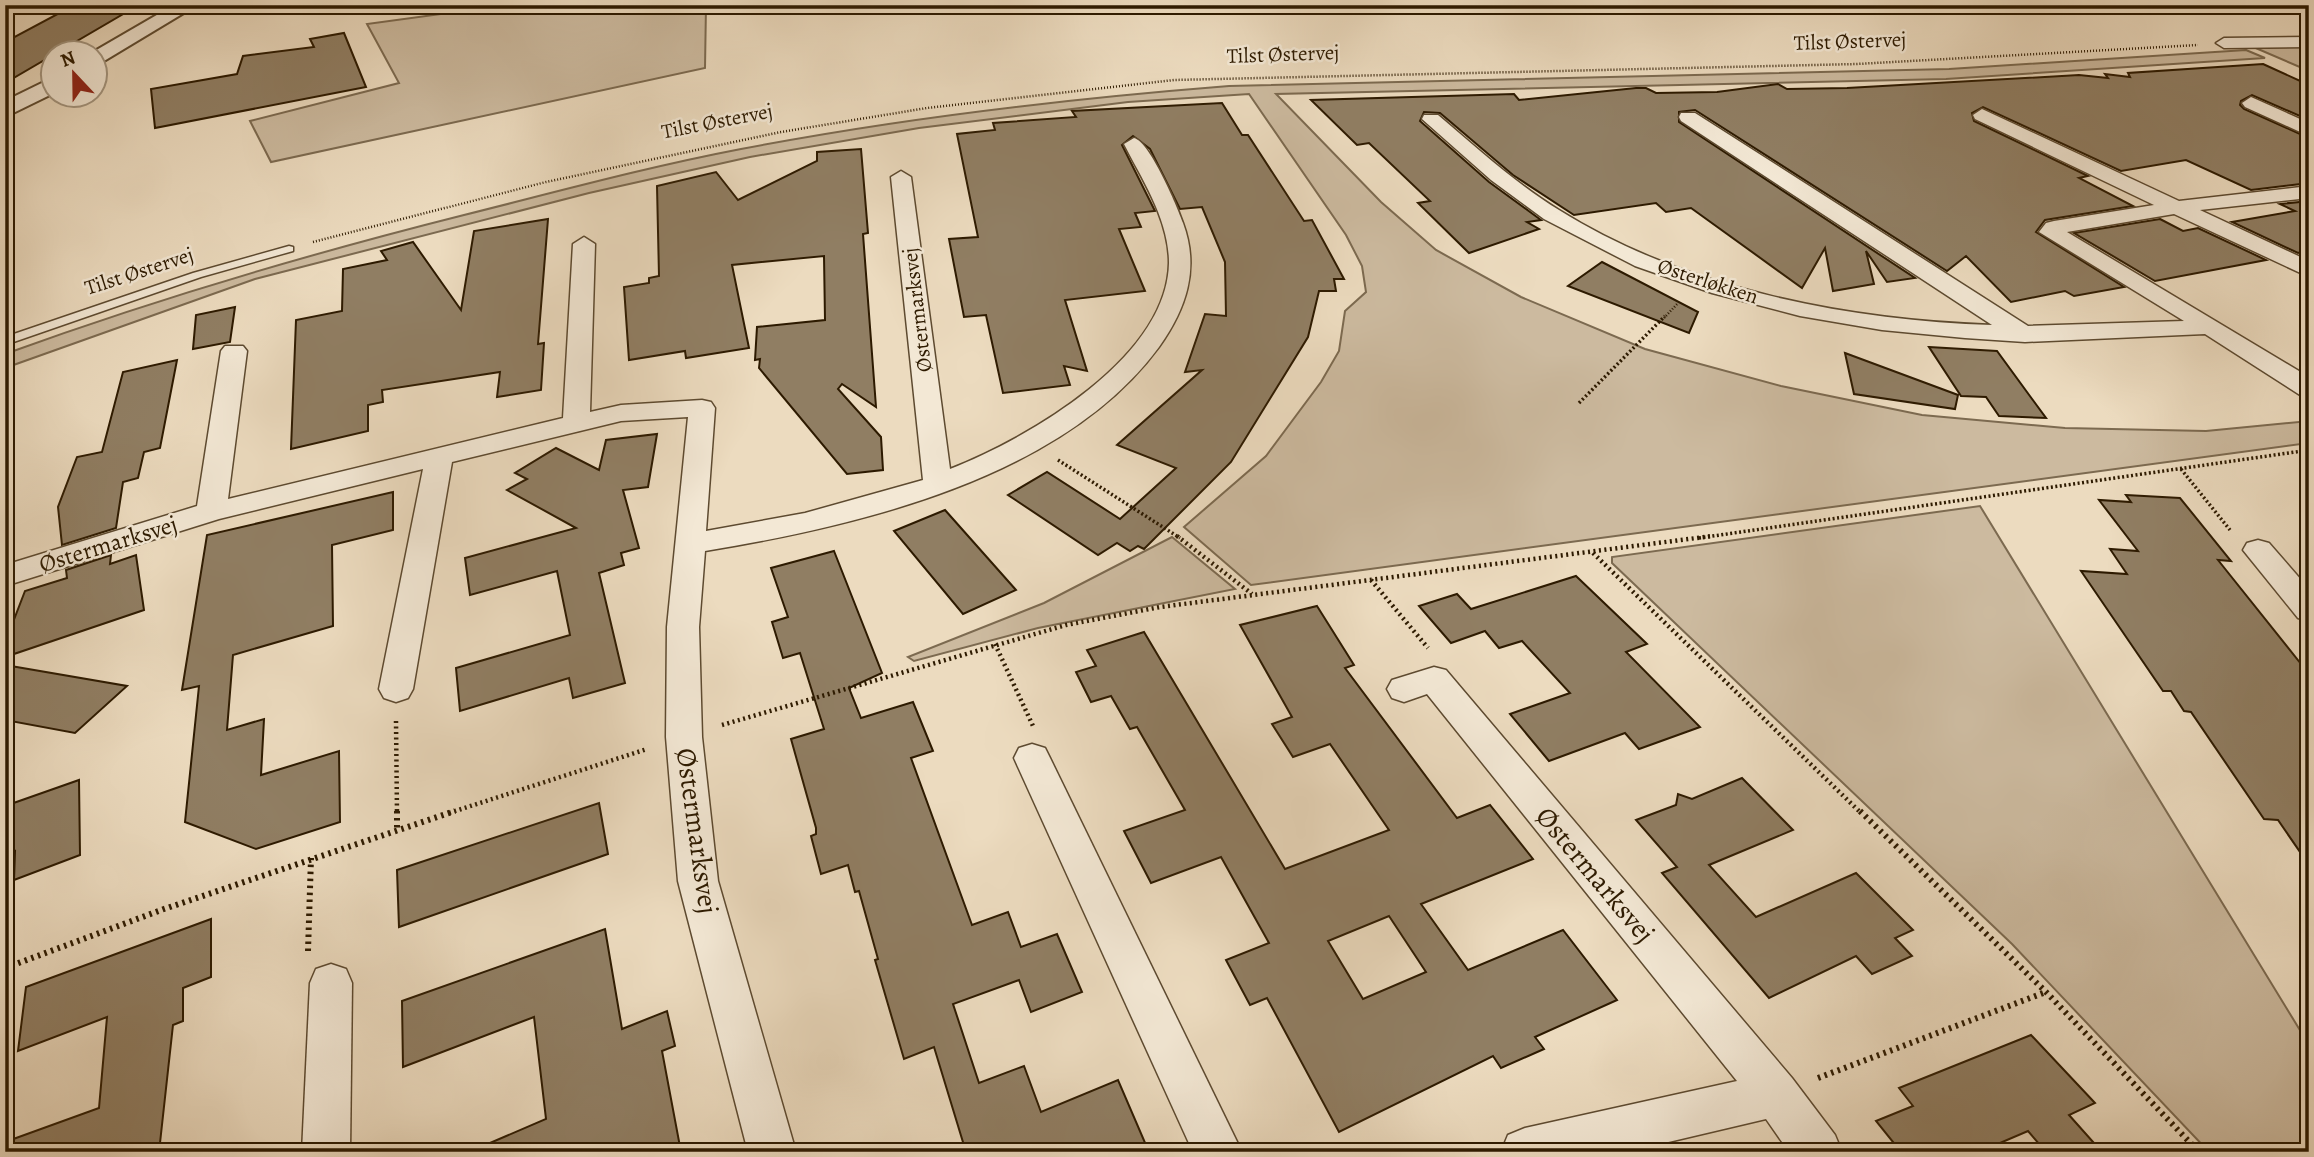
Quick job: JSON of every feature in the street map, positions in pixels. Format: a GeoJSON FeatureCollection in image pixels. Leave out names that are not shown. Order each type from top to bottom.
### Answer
{"type":"FeatureCollection","features":[{"type":"Feature","properties":{"kind":"street"},"geometry":{"type":"LineString","coordinates":[[108,53],[188,5]]}},
{"type":"Feature","properties":{"kind":"street"},"geometry":{"type":"LineString","coordinates":[[2224,43],[2309,42]]}},
{"type":"Feature","properties":{"kind":"street"},"geometry":{"type":"LineString","coordinates":[[5,110],[38,92]]}},
{"type":"Feature","properties":{"kind":"street"},"geometry":{"type":"LineString","coordinates":[[2251,103],[2309,130]]}},
{"type":"Feature","properties":{"kind":"street"},"geometry":{"type":"LineString","coordinates":[[1982,115],[2309,270]]}},
{"type":"Feature","properties":{"kind":"street"},"geometry":{"type":"LineString","coordinates":[[1688,117],[2026,335]]}},
{"type":"Feature","properties":{"kind":"street","name":"Østerløkken"},"geometry":{"type":"LineString","coordinates":[[1431,120],[1516,189],[1569,225],[1611,247],[1757,298],[1856,319],[2026,335],[2100,334],[2210,326]]}},
{"type":"Feature","properties":{"kind":"street"},"geometry":{"type":"LineString","coordinates":[[689,544],[815,521],[937,484],[1029,441],[1061,423],[1103,391],[1137,358],[1161,327],[1175,296],[1180,263],[1177,235],[1134,144]]}},
{"type":"Feature","properties":{"kind":"street","name":"Østermarksvej"},"geometry":{"type":"LineString","coordinates":[[901,177],[937,484]]}},
{"type":"Feature","properties":{"kind":"street"},"geometry":{"type":"LineString","coordinates":[[2309,192],[2274,194],[2182,208],[2054,228],[2050,232],[2210,326],[2309,389]]}},
{"type":"Feature","properties":{"kind":"street"},"geometry":{"type":"LineString","coordinates":[[576,423],[584,244]]}},
{"type":"Feature","properties":{"kind":"street","name":"Østermarksvej"},"geometry":{"type":"LineString","coordinates":[[211,512],[234,351]]}},
{"type":"Feature","properties":{"kind":"street","name":"Østermarksvej"},"geometry":{"type":"LineString","coordinates":[[5,576],[211,512],[576,423],[621,413],[702,408],[683,627],[684,737],[698,881],[772,1152]]}},
{"type":"Feature","properties":{"kind":"street"},"geometry":{"type":"LineString","coordinates":[[396,689],[439,457]]}},
{"type":"Feature","properties":{"kind":"street"},"geometry":{"type":"LineString","coordinates":[[2258,550],[2309,610]]}},
{"type":"Feature","properties":{"kind":"street","name":"Østermarksvej"},"geometry":{"type":"LineString","coordinates":[[1419,684],[1776,1094],[1818,1152]]}},
{"type":"Feature","properties":{"kind":"street"},"geometry":{"type":"LineString","coordinates":[[1032,758],[1218,1152]]}},
{"type":"Feature","properties":{"kind":"street"},"geometry":{"type":"LineString","coordinates":[[326,1152],[331,983]]}},
{"type":"Feature","properties":{"kind":"street"},"geometry":{"type":"LineString","coordinates":[[1525,1152],[1776,1094]]}},
{"type":"Feature","properties":{"kind":"lane","name":"Tilst Østervej"},"geometry":{"type":"LineString","coordinates":[[5,341],[197,275],[289,249]]}},
{"type":"Feature","properties":{"kind":"path","name":"Tilst Østervej"},"geometry":{"type":"LineString","coordinates":[[322,240],[643,159],[758,136],[913,111],[1070,91],[1229,78],[1914,62],[2224,43]]}},
{"type":"Feature","properties":{"kind":"path"},"geometry":{"type":"LineString","coordinates":[[1579,403],[1700,280]]}},
{"type":"Feature","properties":{"kind":"path"},"geometry":{"type":"LineString","coordinates":[[1029,441],[1185,541],[1252,595]]}},
{"type":"Feature","properties":{"kind":"path"},"geometry":{"type":"LineString","coordinates":[[5,968],[104,929],[311,858],[684,737],[1066,625],[1252,595],[1593,553],[2309,450]]}},
{"type":"Feature","properties":{"kind":"path"},"geometry":{"type":"LineString","coordinates":[[2180,468],[2243,547],[2258,550]]}},
{"type":"Feature","properties":{"kind":"path"},"geometry":{"type":"LineString","coordinates":[[1593,553],[2046,992],[2199,1152]]}},
{"type":"Feature","properties":{"kind":"path"},"geometry":{"type":"LineString","coordinates":[[1371,579],[1439,662],[1419,684]]}},
{"type":"Feature","properties":{"kind":"path"},"geometry":{"type":"LineString","coordinates":[[995,644],[1047,755],[1032,758]]}},
{"type":"Feature","properties":{"kind":"path"},"geometry":{"type":"LineString","coordinates":[[396,689],[397,832]]}},
{"type":"Feature","properties":{"kind":"path"},"geometry":{"type":"LineString","coordinates":[[311,858],[307,989],[331,983]]}},
{"type":"Feature","properties":{"kind":"path"},"geometry":{"type":"LineString","coordinates":[[1776,1094],[2046,992]]}},
{"type":"Feature","properties":{"kind":"shaded area"},"geometry":{"type":"Polygon","coordinates":[[[507,5],[706,5],[705,68],[271,162],[250,121],[399,83],[367,24],[507,5]]]}},
{"type":"Feature","properties":{"kind":"shaded area"},"geometry":{"type":"Polygon","coordinates":[[[2298,45],[2309,53],[2309,71],[2251,46],[2298,45]]]}},
{"type":"Feature","properties":{"kind":"shaded area"},"geometry":{"type":"Polygon","coordinates":[[[2246,50],[2265,58],[1946,79],[1276,94],[1381,202],[1436,250],[1521,297],[1645,349],[1781,386],[1922,415],[2065,428],[2206,431],[2309,421],[2309,443],[1251,585],[1184,527],[1266,456],[1321,382],[1339,351],[1345,311],[1366,292],[1362,266],[1346,235],[1249,94],[1128,102],[919,128],[750,157],[589,193],[255,279],[5,368],[5,354],[176,296],[348,245],[671,164],[801,138],[923,119],[1045,103],[1229,86],[1949,69],[2246,50]]]}},
{"type":"Feature","properties":{"kind":"shaded area"},"geometry":{"type":"Polygon","coordinates":[[[1980,506],[2309,1045],[2309,1152],[2209,1152],[2012,944],[1612,563],[1612,557],[1980,506]]]}},
{"type":"Feature","properties":{"kind":"shaded area"},"geometry":{"type":"Polygon","coordinates":[[[1172,537],[1235,589],[1038,628],[914,661],[908,657],[1044,603],[1172,537]]]}},
{"type":"Feature","properties":{"kind":"building"},"geometry":{"type":"Polygon","coordinates":[[[65,10],[130,10],[82,38],[38,38],[38,64],[5,83],[5,42],[65,10]]]}},
{"type":"Feature","properties":{"kind":"building"},"geometry":{"type":"Polygon","coordinates":[[[344,33],[366,87],[155,128],[151,89],[237,74],[243,56],[314,47],[310,39],[344,33]]]}},
{"type":"Feature","properties":{"kind":"building"},"geometry":{"type":"Polygon","coordinates":[[[2263,64],[2309,85],[2309,120],[2252,95],[2241,101],[2240,105],[2309,138],[2309,183],[2251,190],[2186,160],[2121,171],[1983,107],[1972,113],[1974,121],[2088,176],[2079,178],[2133,206],[2045,220],[2036,232],[2124,287],[2074,296],[2065,291],[2011,302],[1966,256],[1947,271],[1695,110],[1679,112],[1679,122],[1915,278],[1887,282],[1866,251],[1874,284],[1833,291],[1825,248],[1802,288],[1691,208],[1666,212],[1656,203],[1574,215],[1513,175],[1440,113],[1424,112],[1420,121],[1489,182],[1541,220],[1527,222],[1539,229],[1469,253],[1418,203],[1430,201],[1369,143],[1357,145],[1311,100],[1514,94],[1519,100],[1636,88],[1646,88],[1656,93],[1717,92],[1778,84],[1787,89],[1847,88],[2079,75],[2130,77],[2128,73],[2263,64]]]}},
{"type":"Feature","properties":{"kind":"building"},"geometry":{"type":"Polygon","coordinates":[[[1222,103],[1242,135],[1248,135],[1304,221],[1312,220],[1344,279],[1334,279],[1336,291],[1319,291],[1308,337],[1231,462],[1144,549],[1138,546],[1130,551],[1117,543],[1098,555],[1008,495],[1047,472],[1120,519],[1176,468],[1117,445],[1202,370],[1185,372],[1205,314],[1226,316],[1225,262],[1202,207],[1180,209],[1150,149],[1133,136],[1122,145],[1155,211],[1135,213],[1141,227],[1119,229],[1145,291],[1065,300],[1087,371],[1064,366],[1070,385],[1003,393],[986,315],[964,317],[949,239],[978,237],[957,134],[995,130],[993,123],[1076,117],[1072,111],[1222,103]]]}},
{"type":"Feature","properties":{"kind":"building"},"geometry":{"type":"Polygon","coordinates":[[[861,149],[868,233],[863,234],[876,407],[842,384],[838,389],[881,437],[883,470],[847,474],[759,368],[760,359],[755,360],[757,327],[825,320],[824,256],[732,265],[749,348],[686,358],[685,351],[629,360],[624,287],[649,283],[649,278],[659,276],[657,186],[716,172],[738,200],[817,161],[817,152],[861,149]]]}},
{"type":"Feature","properties":{"kind":"building"},"geometry":{"type":"Polygon","coordinates":[[[2309,201],[2309,250],[2298,253],[2232,222],[2295,211],[2280,204],[2309,201]]]}},
{"type":"Feature","properties":{"kind":"building"},"geometry":{"type":"Polygon","coordinates":[[[548,219],[538,344],[544,343],[541,390],[497,397],[500,372],[382,390],[383,402],[368,405],[368,431],[291,449],[296,320],[342,311],[343,269],[387,260],[381,251],[413,242],[461,310],[474,231],[548,219]]]}},
{"type":"Feature","properties":{"kind":"building"},"geometry":{"type":"Polygon","coordinates":[[[2160,219],[2183,231],[2198,228],[2266,260],[2155,281],[2074,233],[2160,219]]]}},
{"type":"Feature","properties":{"kind":"building"},"geometry":{"type":"Polygon","coordinates":[[[1602,262],[1698,312],[1689,333],[1568,286],[1602,262]]]}},
{"type":"Feature","properties":{"kind":"building"},"geometry":{"type":"Polygon","coordinates":[[[235,307],[230,342],[193,349],[196,315],[235,307]]]}},
{"type":"Feature","properties":{"kind":"building"},"geometry":{"type":"Polygon","coordinates":[[[1929,347],[1997,351],[2046,418],[1999,416],[1986,397],[1961,396],[1929,347]]]}},
{"type":"Feature","properties":{"kind":"building"},"geometry":{"type":"Polygon","coordinates":[[[1845,353],[1958,395],[1955,409],[1854,394],[1845,353]]]}},
{"type":"Feature","properties":{"kind":"building"},"geometry":{"type":"Polygon","coordinates":[[[177,360],[160,448],[144,452],[138,478],[123,482],[116,528],[62,545],[58,507],[77,457],[102,452],[123,372],[177,360]]]}},
{"type":"Feature","properties":{"kind":"building"},"geometry":{"type":"Polygon","coordinates":[[[657,434],[648,487],[623,490],[639,548],[621,553],[624,565],[599,573],[625,683],[573,698],[569,678],[460,711],[456,668],[570,635],[557,571],[470,595],[465,558],[576,528],[507,490],[527,479],[515,473],[556,448],[599,470],[606,440],[657,434]]]}},
{"type":"Feature","properties":{"kind":"building"},"geometry":{"type":"Polygon","coordinates":[[[393,492],[393,530],[332,545],[333,626],[233,655],[227,730],[264,719],[261,775],[339,751],[340,822],[256,849],[185,822],[199,686],[182,690],[207,535],[393,492]]]}},
{"type":"Feature","properties":{"kind":"building"},"geometry":{"type":"Polygon","coordinates":[[[2126,495],[2180,498],[2231,561],[2218,560],[2309,674],[2309,865],[2278,820],[2264,819],[2191,712],[2184,711],[2171,691],[2163,691],[2081,571],[2127,574],[2110,549],[2138,551],[2099,500],[2131,502],[2126,495]]]}},
{"type":"Feature","properties":{"kind":"building"},"geometry":{"type":"Polygon","coordinates":[[[945,510],[1016,590],[963,614],[894,531],[945,510]]]}},
{"type":"Feature","properties":{"kind":"building"},"geometry":{"type":"Polygon","coordinates":[[[834,551],[882,673],[849,688],[861,718],[913,702],[933,751],[911,758],[972,925],[1008,912],[1021,947],[1057,934],[1082,992],[1031,1012],[1019,980],[953,1004],[979,1083],[1024,1066],[1041,1112],[1118,1080],[1149,1152],[966,1152],[934,1047],[904,1059],[875,960],[878,959],[859,891],[855,892],[848,865],[821,874],[811,836],[816,834],[816,828],[791,739],[824,729],[800,653],[783,658],[772,622],[788,617],[771,568],[834,551]]]}},
{"type":"Feature","properties":{"kind":"building"},"geometry":{"type":"Polygon","coordinates":[[[111,555],[110,564],[136,555],[144,610],[5,657],[5,643],[25,591],[67,578],[66,570],[111,555]]]}},
{"type":"Feature","properties":{"kind":"building"},"geometry":{"type":"Polygon","coordinates":[[[1576,576],[1647,644],[1626,652],[1700,727],[1639,749],[1625,733],[1549,761],[1510,714],[1570,693],[1522,641],[1499,648],[1485,631],[1451,643],[1419,606],[1457,594],[1471,609],[1576,576]]]}},
{"type":"Feature","properties":{"kind":"building"},"geometry":{"type":"Polygon","coordinates":[[[1317,606],[1354,665],[1345,668],[1457,818],[1490,805],[1533,859],[1421,904],[1468,970],[1563,930],[1617,1000],[1535,1037],[1544,1049],[1501,1068],[1493,1056],[1339,1132],[1267,998],[1250,1005],[1226,960],[1269,943],[1221,857],[1151,883],[1124,831],[1185,810],[1137,727],[1130,729],[1111,696],[1091,702],[1076,672],[1096,666],[1087,650],[1144,632],[1285,869],[1389,830],[1330,744],[1293,757],[1272,724],[1292,717],[1240,625],[1317,606]],[[1389,916],[1328,941],[1363,999],[1426,972],[1389,916]]]}},
{"type":"Feature","properties":{"kind":"building"},"geometry":{"type":"Polygon","coordinates":[[[5,665],[127,686],[75,733],[5,720],[5,665]]]}},
{"type":"Feature","properties":{"kind":"building"},"geometry":{"type":"Polygon","coordinates":[[[1742,778],[1793,830],[1709,865],[1756,917],[1856,873],[1913,930],[1895,938],[1912,956],[1872,974],[1856,956],[1769,998],[1662,873],[1677,867],[1636,820],[1676,805],[1678,794],[1692,799],[1742,778]]]}},
{"type":"Feature","properties":{"kind":"building"},"geometry":{"type":"Polygon","coordinates":[[[79,780],[80,855],[14,880],[15,851],[5,855],[5,806],[79,780]]]}},
{"type":"Feature","properties":{"kind":"building"},"geometry":{"type":"Polygon","coordinates":[[[599,803],[608,854],[399,927],[397,870],[599,803]]]}},
{"type":"Feature","properties":{"kind":"building"},"geometry":{"type":"Polygon","coordinates":[[[211,919],[211,977],[183,988],[183,1021],[173,1025],[159,1152],[5,1152],[5,1142],[99,1108],[107,1017],[18,1051],[26,987],[211,919]]]}},
{"type":"Feature","properties":{"kind":"building"},"geometry":{"type":"Polygon","coordinates":[[[605,929],[622,1029],[667,1011],[675,1046],[662,1051],[681,1152],[469,1152],[546,1119],[534,1017],[403,1067],[402,1001],[605,929]]]}},
{"type":"Feature","properties":{"kind":"building"},"geometry":{"type":"Polygon","coordinates":[[[2031,1035],[2095,1103],[2069,1115],[2102,1152],[2046,1152],[2028,1131],[1979,1152],[1901,1152],[1876,1121],[1913,1106],[1899,1088],[2031,1035]]]}}]}
